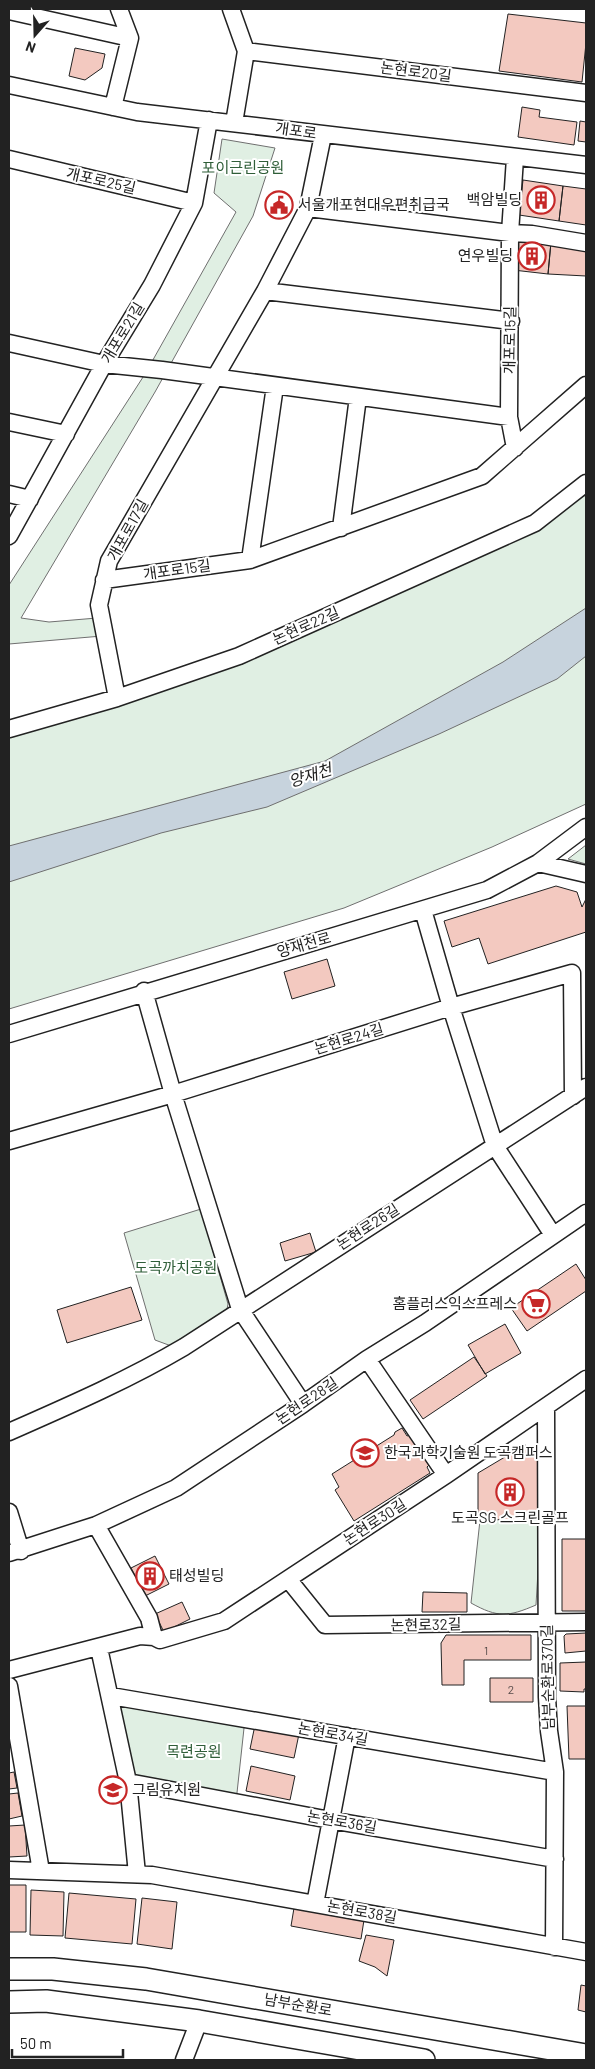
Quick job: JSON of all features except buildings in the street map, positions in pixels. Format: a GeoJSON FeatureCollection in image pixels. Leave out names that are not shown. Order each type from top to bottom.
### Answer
{"type":"FeatureCollection","features":[{"type":"Feature","properties":{"kind":"main road","name":"남부순환로"},"geometry":{"type":"LineString","coordinates":[[9,1969],[53,1968],[146,1979],[586,2055]]}},
{"type":"Feature","properties":{"kind":"main road"},"geometry":{"type":"LineString","coordinates":[[9,2002],[46,2001],[199,2021],[424,2060]]}},
{"type":"Feature","properties":{"kind":"street"},"geometry":{"type":"LineString","coordinates":[[113,107],[130,38],[119,9]]}},
{"type":"Feature","properties":{"kind":"street"},"geometry":{"type":"LineString","coordinates":[[231,9],[246,51],[234,123]]}},
{"type":"Feature","properties":{"kind":"street"},"geometry":{"type":"LineString","coordinates":[[12,10],[130,38]]}},
{"type":"Feature","properties":{"kind":"street","name":"논현로20길"},"geometry":{"type":"LineString","coordinates":[[246,51],[586,93]]}},
{"type":"Feature","properties":{"kind":"street","name":"개포로"},"geometry":{"type":"LineString","coordinates":[[9,85],[137,112],[586,165]]}},
{"type":"Feature","properties":{"kind":"street","name":"개포로21길"},"geometry":{"type":"LineString","coordinates":[[9,536],[104,364],[152,285],[194,202],[209,120]]}},
{"type":"Feature","properties":{"kind":"street","name":"개포로17길"},"geometry":{"type":"LineString","coordinates":[[116,698],[99,605],[109,561],[266,290],[308,208],[323,135]]}},
{"type":"Feature","properties":{"kind":"street","name":"개포로15길"},"geometry":{"type":"LineString","coordinates":[[515,448],[509,417],[510,232],[516,158]]}},
{"type":"Feature","properties":{"kind":"street","name":"개포로25길"},"geometry":{"type":"LineString","coordinates":[[9,159],[194,202]]}},
{"type":"Feature","properties":{"kind":"street"},"geometry":{"type":"LineString","coordinates":[[308,208],[532,234],[586,243]]}},
{"type":"Feature","properties":{"kind":"street"},"geometry":{"type":"LineString","coordinates":[[266,290],[510,321]]}},
{"type":"Feature","properties":{"kind":"street"},"geometry":{"type":"LineString","coordinates":[[9,343],[104,364],[509,417]]}},
{"type":"Feature","properties":{"kind":"street","name":"개포로15길"},"geometry":{"type":"LineString","coordinates":[[104,580],[250,560],[482,476],[586,385]]}},
{"type":"Feature","properties":{"kind":"street"},"geometry":{"type":"LineString","coordinates":[[250,560],[275,386]]}},
{"type":"Feature","properties":{"kind":"street"},"geometry":{"type":"LineString","coordinates":[[341,528],[358,397]]}},
{"type":"Feature","properties":{"kind":"street"},"geometry":{"type":"LineString","coordinates":[[9,422],[66,434]]}},
{"type":"Feature","properties":{"kind":"street","name":"논현로22길"},"geometry":{"type":"LineString","coordinates":[[9,730],[116,698],[239,656],[534,523],[586,483]]}},
{"type":"Feature","properties":{"kind":"street"},"geometry":{"type":"LineString","coordinates":[[9,494],[30,499]]}},
{"type":"Feature","properties":{"kind":"street","name":"양재천로"},"geometry":{"type":"LineString","coordinates":[[9,1034],[144,991],[487,890],[538,863],[586,828]]}},
{"type":"Feature","properties":{"kind":"street"},"geometry":{"type":"LineString","coordinates":[[538,863],[586,874]]}},
{"type":"Feature","properties":{"kind":"street"},"geometry":{"type":"LineString","coordinates":[[424,910],[451,1007],[495,1146],[553,1235]]}},
{"type":"Feature","properties":{"kind":"street","name":"논현로24길"},"geometry":{"type":"LineString","coordinates":[[9,1141],[173,1094],[451,1007],[572,972],[580,1091]]}},
{"type":"Feature","properties":{"kind":"street"},"geometry":{"type":"LineString","coordinates":[[144,991],[173,1094],[240,1309],[303,1404]]}},
{"type":"Feature","properties":{"kind":"street","name":"논현로26길"},"geometry":{"type":"LineString","coordinates":[[9,1432],[160,1361],[580,1091]]}},
{"type":"Feature","properties":{"kind":"street","name":"논현로28길"},"geometry":{"type":"LineString","coordinates":[[15,1552],[96,1525],[176,1488],[367,1359],[425,1323],[586,1213]]}},
{"type":"Feature","properties":{"kind":"street"},"geometry":{"type":"LineString","coordinates":[[367,1359],[446,1475]]}},
{"type":"Feature","properties":{"kind":"street","name":"논현로30길"},"geometry":{"type":"LineString","coordinates":[[9,1670],[71,1653],[100,1648],[140,1636],[154,1637],[160,1640],[224,1621],[586,1380]]}},
{"type":"Feature","properties":{"kind":"street","name":"남부순환로370길"},"geometry":{"type":"LineString","coordinates":[[546,1407],[549,1732],[555,1772],[554,1946]]}},
{"type":"Feature","properties":{"kind":"street"},"geometry":{"type":"LineString","coordinates":[[9,1512],[15,1552]]}},
{"type":"Feature","properties":{"kind":"street"},"geometry":{"type":"LineString","coordinates":[[96,1525],[149,1618],[154,1637]]}},
{"type":"Feature","properties":{"kind":"street","name":"논현로32길"},"geometry":{"type":"LineString","coordinates":[[288,1579],[325,1626],[586,1622]]}},
{"type":"Feature","properties":{"kind":"street"},"geometry":{"type":"LineString","coordinates":[[100,1648],[128,1782],[137,1874]]}},
{"type":"Feature","properties":{"kind":"street"},"geometry":{"type":"LineString","coordinates":[[9,1686],[41,1871]]}},
{"type":"Feature","properties":{"kind":"street","name":"논현로34길"},"geometry":{"type":"LineString","coordinates":[[111,1696],[555,1772]]}},
{"type":"Feature","properties":{"kind":"street"},"geometry":{"type":"LineString","coordinates":[[315,1904],[347,1736]]}},
{"type":"Feature","properties":{"kind":"street","name":"논현로36길"},"geometry":{"type":"LineString","coordinates":[[128,1782],[330,1820],[556,1859]]}},
{"type":"Feature","properties":{"kind":"street","name":"논현로38길"},"geometry":{"type":"LineString","coordinates":[[9,1870],[152,1875],[586,1952]]}},
{"type":"Feature","properties":{"kind":"street"},"geometry":{"type":"LineString","coordinates":[[184,2060],[199,2021]]}},
{"type":"Feature","properties":{"kind":"green space","name":"포이근린공원"},"geometry":{"type":"Polygon","coordinates":[[[222,139],[275,148],[253,216],[155,392],[21,618],[49,622],[97,618],[102,636],[9,644],[9,585],[145,374],[236,212],[214,193],[222,139]]]}},
{"type":"Feature","properties":{"kind":"green space"},"geometry":{"type":"Polygon","coordinates":[[[586,495],[586,804],[492,847],[344,908],[9,1009],[9,737],[220,669],[429,579],[586,495]]]}},
{"type":"Feature","properties":{"kind":"green space"},"geometry":{"type":"Polygon","coordinates":[[[586,845],[586,864],[568,859],[586,845]]]}},
{"type":"Feature","properties":{"kind":"green space","name":"도곡까치공원"},"geometry":{"type":"Polygon","coordinates":[[[201,1209],[228,1304],[227,1309],[174,1347],[155,1340],[124,1233],[201,1209]]]}},
{"type":"Feature","properties":{"kind":"green space"},"geometry":{"type":"Polygon","coordinates":[[[541,1519],[536,1605],[518,1612],[503,1614],[480,1608],[471,1603],[480,1520],[541,1519]]]}},
{"type":"Feature","properties":{"kind":"green space","name":"목련공원"},"geometry":{"type":"Polygon","coordinates":[[[111,1696],[245,1719],[236,1802],[128,1782],[111,1696]]]}},
{"type":"Feature","properties":{"kind":"water","name":"양재천"},"geometry":{"type":"Polygon","coordinates":[[[586,608],[586,656],[557,679],[439,734],[267,807],[161,833],[9,882],[9,846],[325,761],[503,662],[586,608]]]}},
{"type":"Feature","properties":{"kind":"place","name":"백암빌딩"},"geometry":{"type":"Point","coordinates":[541,200]}},
{"type":"Feature","properties":{"kind":"place","name":"서울개포현대우편취급국"},"geometry":{"type":"Point","coordinates":[279,205]}},
{"type":"Feature","properties":{"kind":"place","name":"연우빌딩"},"geometry":{"type":"Point","coordinates":[532,256]}},
{"type":"Feature","properties":{"kind":"place","name":"홈플러스익스프레스"},"geometry":{"type":"Point","coordinates":[536,1304]}},
{"type":"Feature","properties":{"kind":"place","name":"한국과학기술원 도곡캠퍼스"},"geometry":{"type":"Point","coordinates":[365,1453]}},
{"type":"Feature","properties":{"kind":"place","name":"도곡SG 스크린골프"},"geometry":{"type":"Point","coordinates":[510,1492]}},
{"type":"Feature","properties":{"kind":"place","name":"태성빌딩"},"geometry":{"type":"Point","coordinates":[150,1576]}},
{"type":"Feature","properties":{"kind":"place","name":"그림유치원"},"geometry":{"type":"Point","coordinates":[113,1790]}}]}
